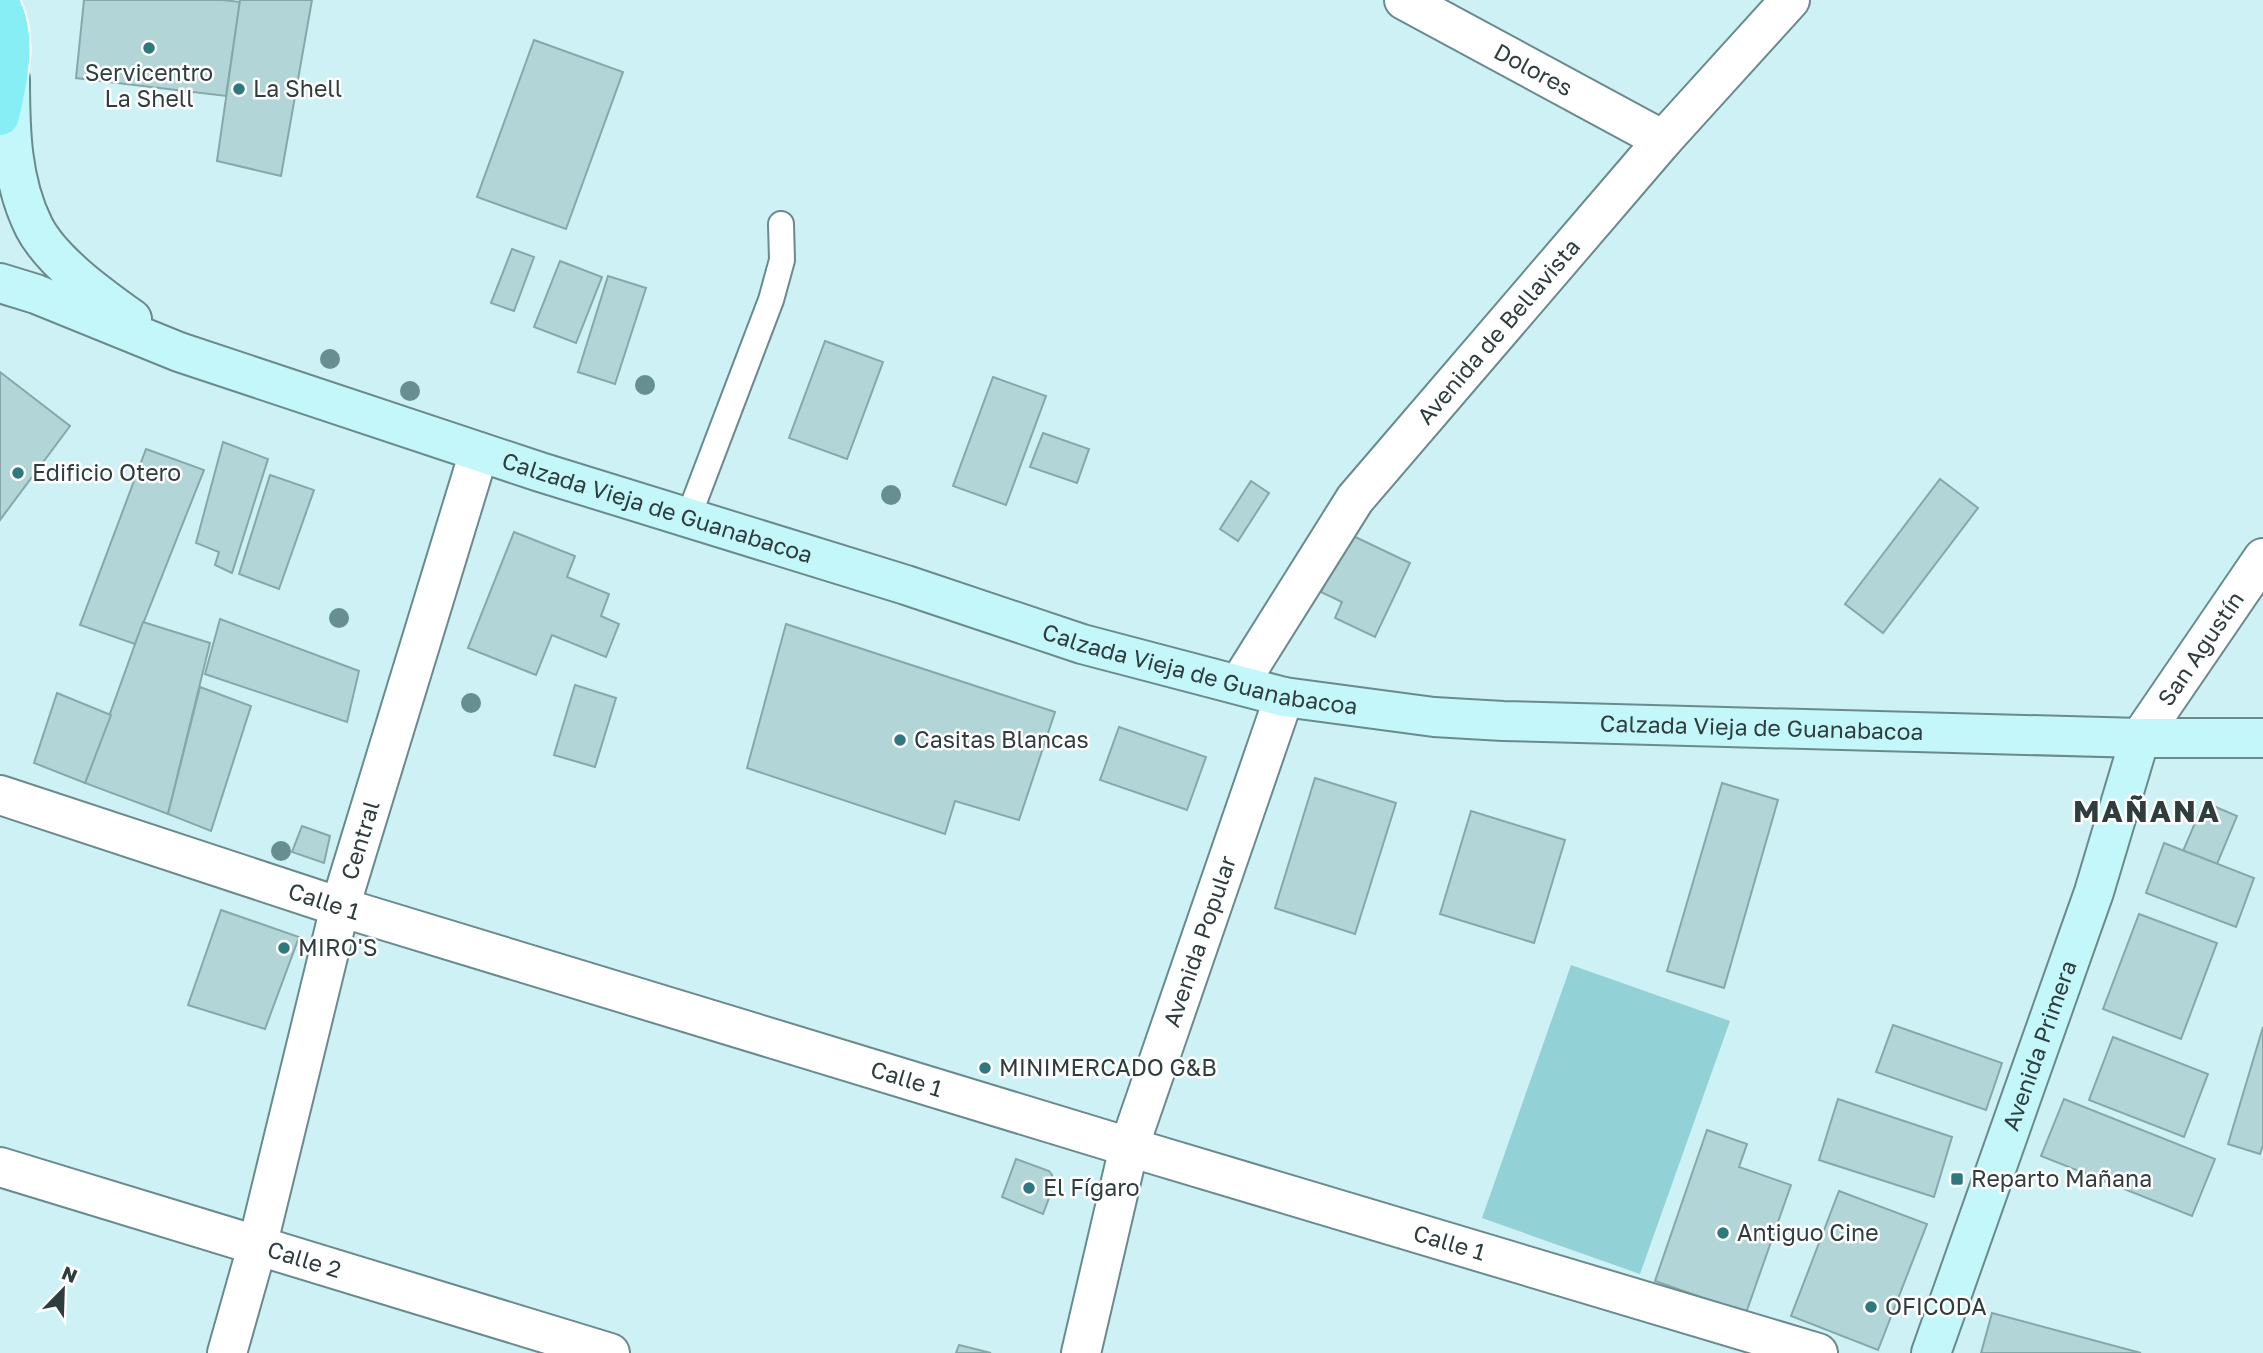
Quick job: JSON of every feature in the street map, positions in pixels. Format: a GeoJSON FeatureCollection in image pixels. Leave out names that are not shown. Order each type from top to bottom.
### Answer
{"type":"FeatureCollection","features":[{"type":"Feature","properties":{"kind":"main road"},"geometry":{"type":"LineString","coordinates":[[2,3],[9,34],[12,151],[34,227],[52,252],[78,276],[111,304],[179,352]]}},
{"type":"Feature","properties":{"kind":"main road"},"geometry":{"type":"LineString","coordinates":[[0,116],[10,74]]}},
{"type":"Feature","properties":{"kind":"main road"},"geometry":{"type":"LineString","coordinates":[[0,283],[36,294],[179,352]]}},
{"type":"Feature","properties":{"kind":"main road","name":"Calzada Vieja de Guanabacoa"},"geometry":{"type":"LineString","coordinates":[[179,352],[480,452],[906,585],[1082,644],[1284,697],[1434,717],[1503,721],[2140,738],[2263,738]]}},
{"type":"Feature","properties":{"kind":"main road","name":"Avenida Primera"},"geometry":{"type":"LineString","coordinates":[[1931,1353],[2094,892],[2140,738]]}},
{"type":"Feature","properties":{"kind":"street","name":"Dolores"},"geometry":{"type":"LineString","coordinates":[[1404,0],[1663,140]]}},
{"type":"Feature","properties":{"kind":"street","name":"Avenida de Bellavista"},"geometry":{"type":"LineString","coordinates":[[1239,684],[1355,499],[1663,140],[1790,0]]}},
{"type":"Feature","properties":{"kind":"street","name":"Central"},"geometry":{"type":"LineString","coordinates":[[227,1353],[257,1247],[340,907],[480,452]]}},
{"type":"Feature","properties":{"kind":"street","name":"San Agustín"},"geometry":{"type":"LineString","coordinates":[[2140,738],[2263,558]]}},
{"type":"Feature","properties":{"kind":"street","name":"Avenida Popular"},"geometry":{"type":"LineString","coordinates":[[1081,1353],[1129,1147],[1284,697]]}},
{"type":"Feature","properties":{"kind":"street","name":"Calle 1"},"geometry":{"type":"LineString","coordinates":[[0,795],[340,907],[1818,1353]]}},
{"type":"Feature","properties":{"kind":"street","name":"Calle 2"},"geometry":{"type":"LineString","coordinates":[[0,1167],[610,1353]]}},
{"type":"Feature","properties":{"kind":"lane"},"geometry":{"type":"LineString","coordinates":[[688,518],[771,300],[782,260],[781,224]]}},
{"type":"Feature","properties":{"kind":"shaded area"},"geometry":{"type":"Polygon","coordinates":[[[1571,965],[1730,1021],[1640,1274],[1482,1218],[1571,965]]]}},
{"type":"Feature","properties":{"kind":"building"},"geometry":{"type":"Polygon","coordinates":[[[84,0],[240,2],[226,96],[76,78],[84,0]]]}},
{"type":"Feature","properties":{"kind":"building"},"geometry":{"type":"Polygon","coordinates":[[[240,0],[312,0],[281,176],[217,161],[240,0]]]}},
{"type":"Feature","properties":{"kind":"building"},"geometry":{"type":"Polygon","coordinates":[[[534,40],[623,72],[566,229],[477,197],[534,40]]]}},
{"type":"Feature","properties":{"kind":"building"},"geometry":{"type":"Polygon","coordinates":[[[512,249],[534,257],[514,311],[491,303],[512,249]]]}},
{"type":"Feature","properties":{"kind":"building"},"geometry":{"type":"Polygon","coordinates":[[[560,261],[602,277],[576,343],[534,327],[560,261]]]}},
{"type":"Feature","properties":{"kind":"building"},"geometry":{"type":"Polygon","coordinates":[[[608,276],[646,288],[615,384],[578,372],[608,276]]]}},
{"type":"Feature","properties":{"kind":"building"},"geometry":{"type":"Polygon","coordinates":[[[825,341],[883,362],[847,459],[789,438],[825,341]]]}},
{"type":"Feature","properties":{"kind":"building","name":"Edificio Otero"},"geometry":{"type":"Polygon","coordinates":[[[0,372],[70,426],[0,520],[0,372]]]}},
{"type":"Feature","properties":{"kind":"building"},"geometry":{"type":"Polygon","coordinates":[[[993,377],[1046,396],[1006,505],[953,486],[993,377]]]}},
{"type":"Feature","properties":{"kind":"building"},"geometry":{"type":"Polygon","coordinates":[[[1043,433],[1089,449],[1077,483],[1030,467],[1043,433]]]}},
{"type":"Feature","properties":{"kind":"building"},"geometry":{"type":"Polygon","coordinates":[[[223,442],[268,459],[232,573],[215,565],[219,552],[196,543],[223,442]]]}},
{"type":"Feature","properties":{"kind":"building"},"geometry":{"type":"Polygon","coordinates":[[[146,449],[204,470],[135,644],[80,625],[146,449]]]}},
{"type":"Feature","properties":{"kind":"building"},"geometry":{"type":"Polygon","coordinates":[[[270,475],[314,490],[279,589],[239,574],[270,475]]]}},
{"type":"Feature","properties":{"kind":"building"},"geometry":{"type":"Polygon","coordinates":[[[1940,479],[1978,508],[1883,633],[1845,604],[1940,479]]]}},
{"type":"Feature","properties":{"kind":"building"},"geometry":{"type":"Polygon","coordinates":[[[1251,481],[1269,493],[1238,541],[1220,529],[1251,481]]]}},
{"type":"Feature","properties":{"kind":"building"},"geometry":{"type":"Polygon","coordinates":[[[514,532],[575,556],[567,577],[609,594],[601,616],[619,624],[606,657],[552,635],[536,675],[468,648],[514,532]]]}},
{"type":"Feature","properties":{"kind":"building"},"geometry":{"type":"Polygon","coordinates":[[[1349,534],[1410,563],[1375,637],[1335,618],[1342,602],[1321,592],[1349,534]]]}},
{"type":"Feature","properties":{"kind":"building"},"geometry":{"type":"Polygon","coordinates":[[[220,619],[359,671],[347,722],[205,674],[220,619]]]}},
{"type":"Feature","properties":{"kind":"building"},"geometry":{"type":"Polygon","coordinates":[[[143,622],[210,643],[168,814],[85,783],[143,622]]]}},
{"type":"Feature","properties":{"kind":"building","name":"Casitas Blancas"},"geometry":{"type":"Polygon","coordinates":[[[786,624],[1055,712],[1019,820],[955,801],[945,834],[747,768],[786,624]]]}},
{"type":"Feature","properties":{"kind":"building"},"geometry":{"type":"Polygon","coordinates":[[[575,685],[616,698],[595,767],[554,755],[575,685]]]}},
{"type":"Feature","properties":{"kind":"building"},"geometry":{"type":"Polygon","coordinates":[[[200,687],[251,706],[211,831],[168,814],[200,687]]]}},
{"type":"Feature","properties":{"kind":"building"},"geometry":{"type":"Polygon","coordinates":[[[57,693],[111,715],[85,783],[34,763],[57,693]]]}},
{"type":"Feature","properties":{"kind":"building"},"geometry":{"type":"Polygon","coordinates":[[[1119,727],[1206,757],[1187,810],[1100,780],[1119,727]]]}},
{"type":"Feature","properties":{"kind":"building"},"geometry":{"type":"Polygon","coordinates":[[[1315,778],[1396,803],[1355,934],[1275,908],[1315,778]]]}},
{"type":"Feature","properties":{"kind":"building"},"geometry":{"type":"Polygon","coordinates":[[[1722,783],[1778,800],[1724,988],[1667,971],[1722,783]]]}},
{"type":"Feature","properties":{"kind":"building"},"geometry":{"type":"Polygon","coordinates":[[[2204,802],[2237,816],[2217,864],[2183,851],[2204,802]]]}},
{"type":"Feature","properties":{"kind":"building"},"geometry":{"type":"Polygon","coordinates":[[[1471,811],[1565,840],[1534,943],[1440,914],[1471,811]]]}},
{"type":"Feature","properties":{"kind":"building"},"geometry":{"type":"Polygon","coordinates":[[[302,826],[330,836],[324,863],[292,852],[302,826]]]}},
{"type":"Feature","properties":{"kind":"building"},"geometry":{"type":"Polygon","coordinates":[[[2164,843],[2254,878],[2236,927],[2146,893],[2164,843]]]}},
{"type":"Feature","properties":{"kind":"building"},"geometry":{"type":"Polygon","coordinates":[[[221,910],[299,937],[265,1029],[188,1005],[221,910]]]}},
{"type":"Feature","properties":{"kind":"building"},"geometry":{"type":"Polygon","coordinates":[[[2139,914],[2217,943],[2181,1039],[2103,1009],[2139,914]]]}},
{"type":"Feature","properties":{"kind":"building"},"geometry":{"type":"Polygon","coordinates":[[[1893,1025],[2002,1063],[1986,1110],[1876,1072],[1893,1025]]]}},
{"type":"Feature","properties":{"kind":"building"},"geometry":{"type":"Polygon","coordinates":[[[2263,1027],[2263,1145],[2260,1154],[2228,1144],[2263,1027]]]}},
{"type":"Feature","properties":{"kind":"building"},"geometry":{"type":"Polygon","coordinates":[[[2113,1037],[2208,1074],[2184,1137],[2089,1100],[2113,1037]]]}},
{"type":"Feature","properties":{"kind":"building"},"geometry":{"type":"Polygon","coordinates":[[[1838,1099],[1952,1137],[1934,1197],[1819,1160],[1838,1099]]]}},
{"type":"Feature","properties":{"kind":"building"},"geometry":{"type":"Polygon","coordinates":[[[2064,1099],[2215,1159],[2192,1216],[2041,1156],[2064,1099]]]}},
{"type":"Feature","properties":{"kind":"building","name":"Antiguo Cine"},"geometry":{"type":"Polygon","coordinates":[[[1707,1130],[1747,1144],[1739,1167],[1791,1185],[1746,1313],[1655,1281],[1707,1130]]]}},
{"type":"Feature","properties":{"kind":"building","name":"El Fígaro"},"geometry":{"type":"Polygon","coordinates":[[[1016,1159],[1049,1171],[1052,1175],[1052,1190],[1043,1214],[1002,1197],[1016,1159]]]}},
{"type":"Feature","properties":{"kind":"building"},"geometry":{"type":"Polygon","coordinates":[[[1839,1191],[1927,1224],[1878,1350],[1791,1316],[1839,1191]]]}},
{"type":"Feature","properties":{"kind":"building"},"geometry":{"type":"Polygon","coordinates":[[[1992,1313],[2141,1353],[1981,1353],[1992,1313]]]}},
{"type":"Feature","properties":{"kind":"building"},"geometry":{"type":"Polygon","coordinates":[[[959,1345],[991,1353],[956,1353],[959,1345]]]}},
{"type":"Feature","properties":{"kind":"place","name":"Servicentro La Shell"},"geometry":{"type":"Point","coordinates":[149,48]}},
{"type":"Feature","properties":{"kind":"place","name":"La Shell"},"geometry":{"type":"Point","coordinates":[239,89]}},
{"type":"Feature","properties":{"kind":"place","name":"Edificio Otero"},"geometry":{"type":"Point","coordinates":[18,473]}},
{"type":"Feature","properties":{"kind":"place","name":"Casitas Blancas"},"geometry":{"type":"Point","coordinates":[900,740]}},
{"type":"Feature","properties":{"kind":"place","name":"MIRO'S"},"geometry":{"type":"Point","coordinates":[284,948]}},
{"type":"Feature","properties":{"kind":"place","name":"MINIMERCADO G&B"},"geometry":{"type":"Point","coordinates":[985,1068]}},
{"type":"Feature","properties":{"kind":"place","name":"Reparto Mañana"},"geometry":{"type":"Point","coordinates":[1957,1179]}},
{"type":"Feature","properties":{"kind":"place","name":"El Fígaro"},"geometry":{"type":"Point","coordinates":[1029,1188]}},
{"type":"Feature","properties":{"kind":"place","name":"Antiguo Cine"},"geometry":{"type":"Point","coordinates":[1723,1233]}},
{"type":"Feature","properties":{"kind":"place","name":"OFICODA"},"geometry":{"type":"Point","coordinates":[1871,1307]}},
{"type":"Feature","properties":{"kind":"district","name":"MAÑANA"},"geometry":{"type":"Point","coordinates":[2147,812]}}]}
